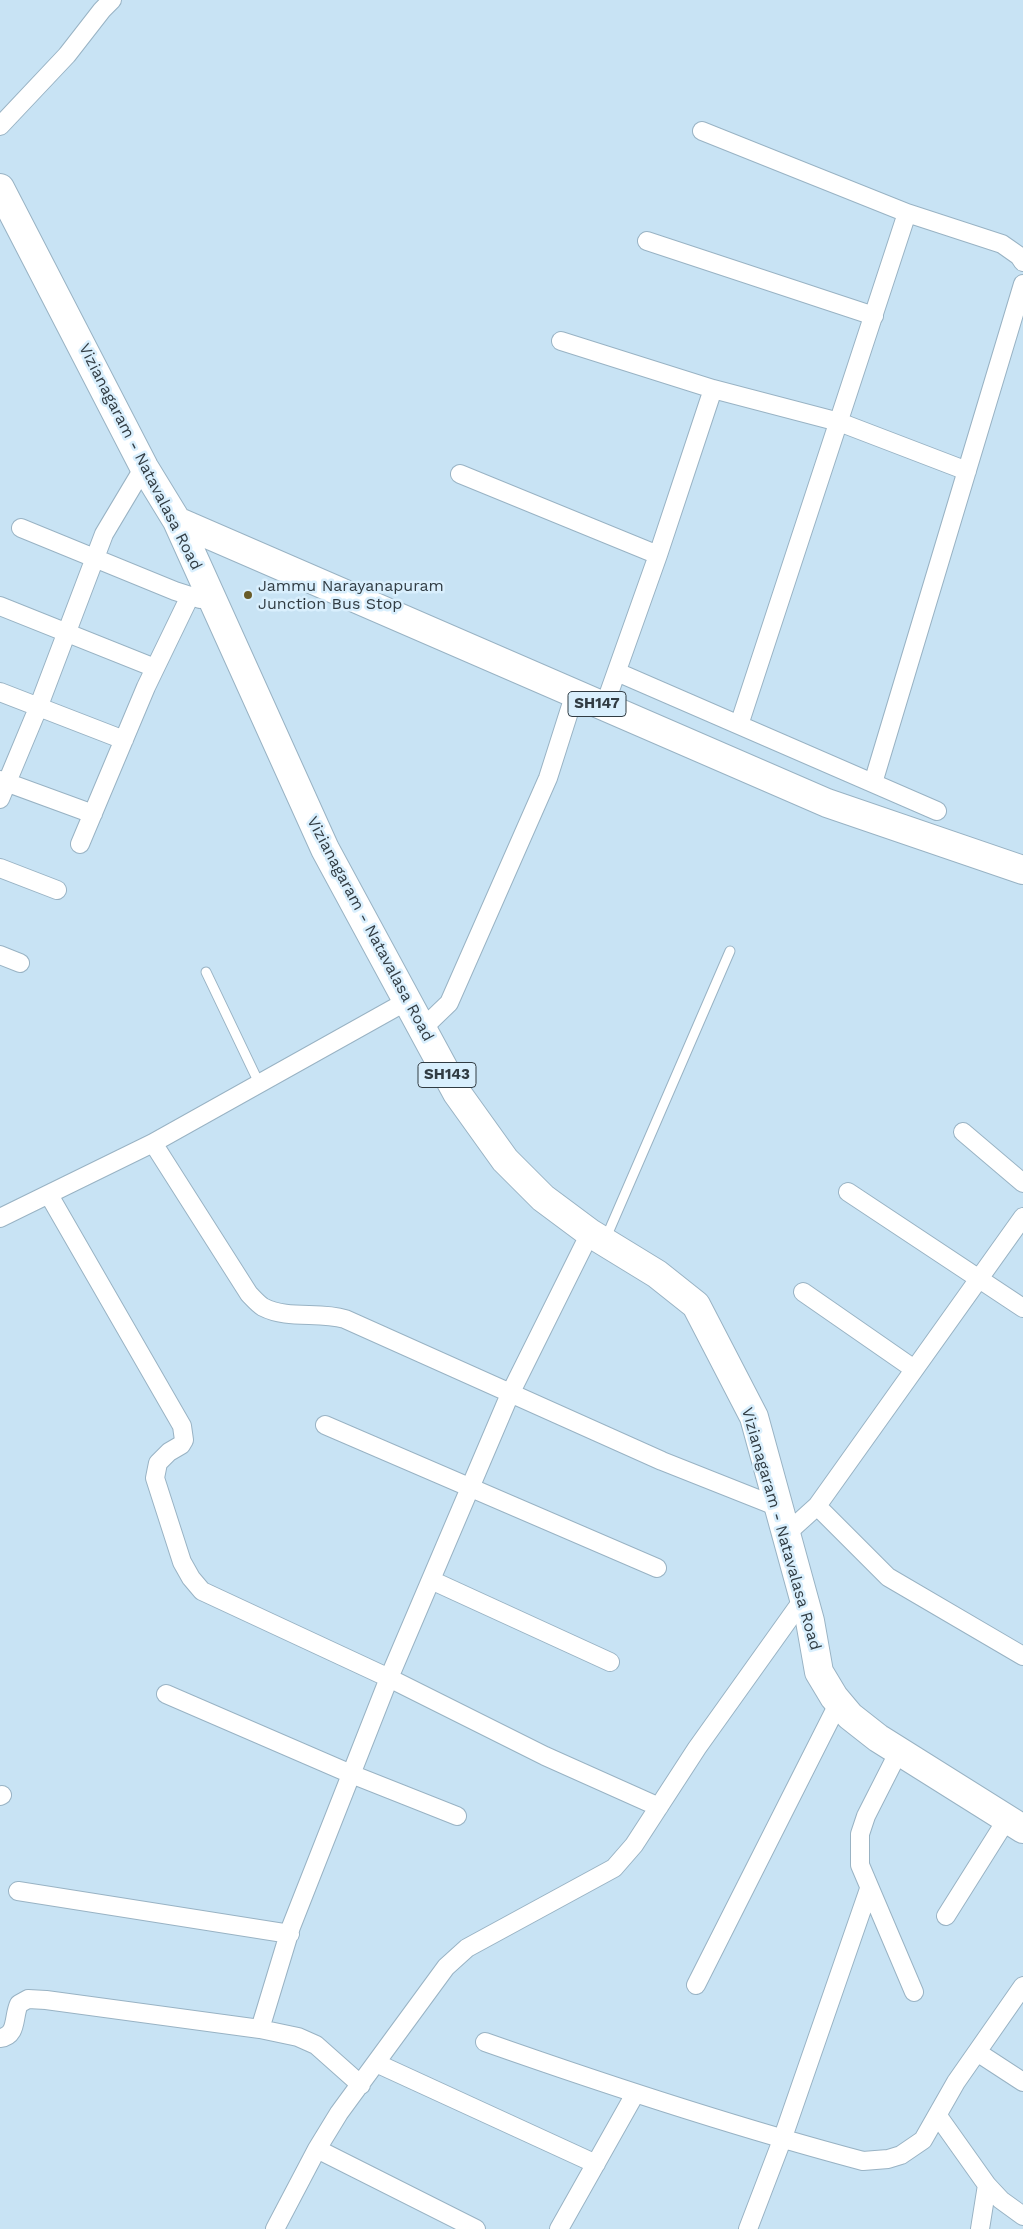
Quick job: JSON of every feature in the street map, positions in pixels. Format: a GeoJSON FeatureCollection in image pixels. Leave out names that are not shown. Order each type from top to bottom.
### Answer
{"type":"FeatureCollection","features":[{"type":"Feature","properties":{"kind":"main road","name":"Vizianagaram - Natavalasa Road"},"geometry":{"type":"LineString","coordinates":[[0,188],[144,466],[177,521],[202,600],[325,849],[457,1094],[505,1160],[542,1198],[597,1237],[657,1274],[696,1305],[754,1417],[804,1598],[820,1672],[839,1702],[850,1716],[899,1751],[1015,1824]]}},
{"type":"Feature","properties":{"kind":"main road","name":"SH147"},"geometry":{"type":"LineString","coordinates":[[177,521],[575,693],[604,708],[827,803],[1023,870]]}},
{"type":"Feature","properties":{"kind":"street"},"geometry":{"type":"LineString","coordinates":[[0,126],[67,55],[112,0]]}},
{"type":"Feature","properties":{"kind":"street"},"geometry":{"type":"LineString","coordinates":[[702,131],[907,213],[1002,244],[1019,256],[1023,262]]}},
{"type":"Feature","properties":{"kind":"street"},"geometry":{"type":"LineString","coordinates":[[739,725],[907,213]]}},
{"type":"Feature","properties":{"kind":"street"},"geometry":{"type":"LineString","coordinates":[[646,241],[874,316]]}},
{"type":"Feature","properties":{"kind":"street"},"geometry":{"type":"LineString","coordinates":[[873,783],[1023,284]]}},
{"type":"Feature","properties":{"kind":"street"},"geometry":{"type":"LineString","coordinates":[[561,341],[713,389],[839,422],[967,471]]}},
{"type":"Feature","properties":{"kind":"street"},"geometry":{"type":"LineString","coordinates":[[604,708],[658,555],[713,389]]}},
{"type":"Feature","properties":{"kind":"street"},"geometry":{"type":"LineString","coordinates":[[93,814],[2,787],[38,708],[104,534],[144,466]]}},
{"type":"Feature","properties":{"kind":"street"},"geometry":{"type":"LineString","coordinates":[[460,474],[658,555]]}},
{"type":"Feature","properties":{"kind":"street"},"geometry":{"type":"LineString","coordinates":[[20,528],[202,600],[155,668],[80,844]]}},
{"type":"Feature","properties":{"kind":"street"},"geometry":{"type":"LineString","coordinates":[[0,606],[155,668]]}},
{"type":"Feature","properties":{"kind":"street"},"geometry":{"type":"LineString","coordinates":[[617,672],[937,810]]}},
{"type":"Feature","properties":{"kind":"street"},"geometry":{"type":"LineString","coordinates":[[0,692],[124,740]]}},
{"type":"Feature","properties":{"kind":"street"},"geometry":{"type":"LineString","coordinates":[[422,1029],[450,1003],[548,778],[575,693]]}},
{"type":"Feature","properties":{"kind":"street"},"geometry":{"type":"LineString","coordinates":[[0,868],[57,890]]}},
{"type":"Feature","properties":{"kind":"street"},"geometry":{"type":"LineString","coordinates":[[0,955],[20,963]]}},
{"type":"Feature","properties":{"kind":"street"},"geometry":{"type":"LineString","coordinates":[[0,1218],[153,1143],[407,1001]]}},
{"type":"Feature","properties":{"kind":"street"},"geometry":{"type":"LineString","coordinates":[[962,1132],[1023,1182]]}},
{"type":"Feature","properties":{"kind":"street"},"geometry":{"type":"LineString","coordinates":[[153,1143],[249,1294],[262,1307],[299,1314],[327,1314],[346,1319],[662,1461],[778,1506]]}},
{"type":"Feature","properties":{"kind":"street"},"geometry":{"type":"LineString","coordinates":[[848,1192],[980,1277],[1023,1308]]}},
{"type":"Feature","properties":{"kind":"street"},"geometry":{"type":"LineString","coordinates":[[49,1195],[182,1426],[184,1440],[181,1445],[169,1452],[158,1463],[155,1478],[182,1562],[191,1578],[202,1591],[389,1678],[544,1756],[659,1807]]}},
{"type":"Feature","properties":{"kind":"street"},"geometry":{"type":"LineString","coordinates":[[786,1534],[817,1506],[1023,1217]]}},
{"type":"Feature","properties":{"kind":"street"},"geometry":{"type":"LineString","coordinates":[[260,2029],[290,1934],[389,1678],[510,1394],[597,1237]]}},
{"type":"Feature","properties":{"kind":"street"},"geometry":{"type":"LineString","coordinates":[[803,1292],[914,1369]]}},
{"type":"Feature","properties":{"kind":"street"},"geometry":{"type":"LineString","coordinates":[[325,1425],[658,1568]]}},
{"type":"Feature","properties":{"kind":"street"},"geometry":{"type":"LineString","coordinates":[[817,1506],[888,1576],[1023,1656]]}},
{"type":"Feature","properties":{"kind":"street"},"geometry":{"type":"LineString","coordinates":[[431,1580],[610,1662]]}},
{"type":"Feature","properties":{"kind":"street"},"geometry":{"type":"LineString","coordinates":[[275,2229],[317,2149],[361,2084],[446,1967],[467,1948],[614,1868],[634,1845],[697,1748],[804,1598]]}},
{"type":"Feature","properties":{"kind":"street"},"geometry":{"type":"LineString","coordinates":[[166,1694],[351,1774],[457,1816]]}},
{"type":"Feature","properties":{"kind":"street"},"geometry":{"type":"LineString","coordinates":[[696,1985],[839,1702]]}},
{"type":"Feature","properties":{"kind":"street"},"geometry":{"type":"LineString","coordinates":[[899,1751],[866,1816],[860,1834],[860,1865],[914,1992]]}},
{"type":"Feature","properties":{"kind":"street"},"geometry":{"type":"LineString","coordinates":[[946,1916],[1015,1824]]}},
{"type":"Feature","properties":{"kind":"street"},"geometry":{"type":"LineString","coordinates":[[748,2229],[782,2140],[869,1889]]}},
{"type":"Feature","properties":{"kind":"street"},"geometry":{"type":"LineString","coordinates":[[18,1891],[290,1934]]}},
{"type":"Feature","properties":{"kind":"street"},"geometry":{"type":"LineString","coordinates":[[485,2042],[635,2094],[782,2140],[863,2161],[888,2159],[901,2155],[923,2140],[956,2082],[1023,1986]]}},
{"type":"Feature","properties":{"kind":"street"},"geometry":{"type":"LineString","coordinates":[[1,2037],[12,2032],[19,2004],[28,1999],[46,2000],[260,2029],[298,2037],[316,2045],[361,2084]]}},
{"type":"Feature","properties":{"kind":"street"},"geometry":{"type":"LineString","coordinates":[[977,2052],[1023,2082]]}},
{"type":"Feature","properties":{"kind":"street"},"geometry":{"type":"LineString","coordinates":[[376,2063],[596,2164]]}},
{"type":"Feature","properties":{"kind":"street"},"geometry":{"type":"LineString","coordinates":[[559,2229],[635,2094]]}},
{"type":"Feature","properties":{"kind":"street"},"geometry":{"type":"LineString","coordinates":[[938,2116],[987,2185],[1001,2200],[1023,2216]]}},
{"type":"Feature","properties":{"kind":"street"},"geometry":{"type":"LineString","coordinates":[[317,2149],[476,2229]]}},
{"type":"Feature","properties":{"kind":"street"},"geometry":{"type":"LineString","coordinates":[[980,2229],[987,2185]]}},
{"type":"Feature","properties":{"kind":"lane"},"geometry":{"type":"LineString","coordinates":[[597,1237],[730,950]]}},
{"type":"Feature","properties":{"kind":"lane"},"geometry":{"type":"LineString","coordinates":[[206,972],[259,1083]]}},
{"type":"Feature","properties":{"kind":"place","name":"Jammu Narayanapuram Junction Bus Stop"},"geometry":{"type":"Point","coordinates":[248,595]}}]}
